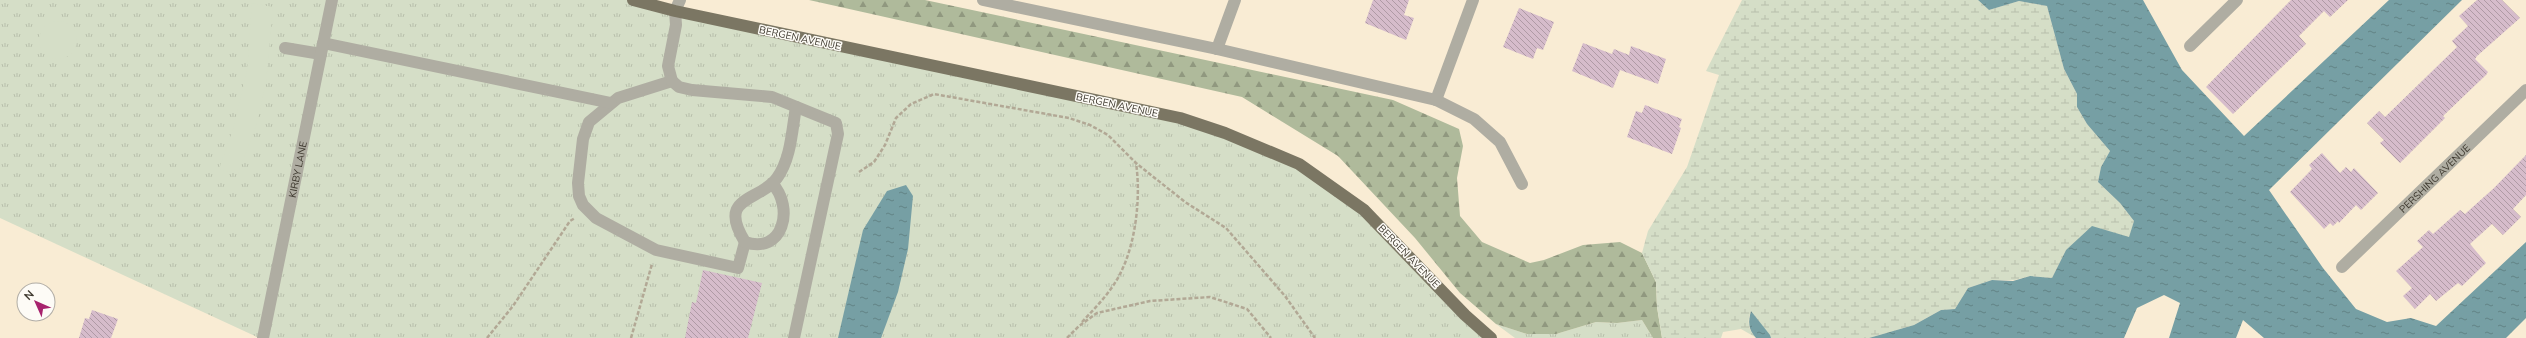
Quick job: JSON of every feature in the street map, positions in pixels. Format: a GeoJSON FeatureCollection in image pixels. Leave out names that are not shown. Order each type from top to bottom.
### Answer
{"type":"FeatureCollection","features":[{"type":"Feature","properties":{"kind":"main road","name":"BERGEN AVENUE"},"geometry":{"type":"LineString","coordinates":[[634,0],[675,12],[1180,118],[1231,136],[1299,164],[1364,210],[1466,315],[1491,338]]}},
{"type":"Feature","properties":{"kind":"street","name":"KIRBY LANE"},"geometry":{"type":"LineString","coordinates":[[263,338],[332,0]]}},
{"type":"Feature","properties":{"kind":"street"},"geometry":{"type":"LineString","coordinates":[[680,0],[675,12],[676,25],[668,66],[672,81],[679,87],[692,90],[772,97],[836,123],[838,134],[794,338]]}},
{"type":"Feature","properties":{"kind":"street"},"geometry":{"type":"LineString","coordinates":[[983,0],[1217,49],[1436,100],[1474,119],[1500,142],[1522,184]]}},
{"type":"Feature","properties":{"kind":"street"},"geometry":{"type":"LineString","coordinates":[[1217,49],[1235,0]]}},
{"type":"Feature","properties":{"kind":"street"},"geometry":{"type":"LineString","coordinates":[[1436,100],[1473,0]]}},
{"type":"Feature","properties":{"kind":"street"},"geometry":{"type":"LineString","coordinates":[[2190,46],[2237,0]]}},
{"type":"Feature","properties":{"kind":"street"},"geometry":{"type":"LineString","coordinates":[[285,48],[322,49],[612,103]]}},
{"type":"Feature","properties":{"kind":"street"},"geometry":{"type":"LineString","coordinates":[[672,81],[618,98],[589,122],[582,139],[578,183],[579,196],[588,212],[596,218],[656,250],[738,268],[745,242]]}},
{"type":"Feature","properties":{"kind":"street","name":"PERSHING AVENUE"},"geometry":{"type":"LineString","coordinates":[[2342,267],[2526,90]]}},
{"type":"Feature","properties":{"kind":"street"},"geometry":{"type":"LineString","coordinates":[[772,183],[781,193],[784,206],[784,221],[777,235],[765,244],[757,246],[745,242],[738,231],[735,216],[741,202],[772,183],[785,164],[796,107]]}},
{"type":"Feature","properties":{"kind":"path"},"geometry":{"type":"LineString","coordinates":[[859,172],[874,162],[885,145],[896,118],[911,104],[934,94],[1068,118],[1090,125],[1108,134],[1136,163],[1185,202],[1226,228],[1285,296],[1315,338]]}},
{"type":"Feature","properties":{"kind":"path"},"geometry":{"type":"LineString","coordinates":[[1067,338],[1106,296],[1121,274],[1138,211],[1140,187],[1136,163]]}},
{"type":"Feature","properties":{"kind":"path"},"geometry":{"type":"LineString","coordinates":[[487,338],[513,306],[570,221],[588,212]]}},
{"type":"Feature","properties":{"kind":"path"},"geometry":{"type":"LineString","coordinates":[[631,338],[656,250]]}},
{"type":"Feature","properties":{"kind":"path"},"geometry":{"type":"LineString","coordinates":[[1079,326],[1097,313],[1150,301],[1210,297],[1247,309],[1271,338]]}},
{"type":"Feature","properties":{"kind":"green space"},"geometry":{"type":"Polygon","coordinates":[[[0,0],[633,0],[1180,118],[1299,164],[1364,210],[1491,338],[259,338],[0,218],[0,0]]]}},
{"type":"Feature","properties":{"kind":"green space"},"geometry":{"type":"Polygon","coordinates":[[[809,0],[925,0],[1393,100],[1459,129],[1463,146],[1457,178],[1460,216],[1482,242],[1530,263],[1544,260],[1583,245],[1620,242],[1642,253],[1656,282],[1657,307],[1662,338],[1653,338],[1642,320],[1617,323],[1596,322],[1556,334],[1527,334],[1496,324],[1460,293],[1415,238],[1338,156],[1242,97],[809,0]]]}},
{"type":"Feature","properties":{"kind":"green space"},"geometry":{"type":"Polygon","coordinates":[[[1742,0],[1978,0],[1989,10],[2019,1],[2047,6],[2064,69],[2077,94],[2077,107],[2087,124],[2110,151],[2101,167],[2098,182],[2120,203],[2134,221],[2129,238],[2066,250],[2052,278],[2030,276],[2015,280],[1992,280],[1968,288],[1955,309],[1941,310],[1914,325],[1869,338],[1771,338],[1751,311],[1749,325],[1755,337],[1741,329],[1723,332],[1721,338],[1662,338],[1657,307],[1656,282],[1642,253],[1648,231],[1687,167],[1719,75],[1706,71],[1742,0]]]}},
{"type":"Feature","properties":{"kind":"green space"},"geometry":{"type":"Polygon","coordinates":[[[252,3],[273,7],[266,83],[257,123],[238,174],[219,169],[233,129],[247,71],[252,3]]]}},
{"type":"Feature","properties":{"kind":"green space"},"geometry":{"type":"Polygon","coordinates":[[[54,21],[62,21],[72,26],[76,33],[76,47],[72,54],[62,59],[54,59],[44,54],[42,51],[39,44],[39,36],[44,26],[47,24],[54,21]]]}},
{"type":"Feature","properties":{"kind":"green space"},"geometry":{"type":"Polygon","coordinates":[[[1642,320],[1653,338],[1515,338],[1496,324],[1527,334],[1556,334],[1596,322],[1617,323],[1642,320]]]}},
{"type":"Feature","properties":{"kind":"water"},"geometry":{"type":"Polygon","coordinates":[[[1978,0],[2143,0],[2182,70],[2244,136],[2389,0],[2462,0],[2269,190],[2323,268],[2356,309],[2387,322],[2411,318],[2436,326],[2526,242],[2526,318],[2506,338],[2264,338],[2243,320],[2236,338],[2169,338],[2180,303],[2164,295],[2137,308],[2124,338],[1869,338],[1914,325],[1941,310],[1955,309],[1968,288],[1992,280],[2013,281],[2030,276],[2052,278],[2066,250],[2092,226],[2129,237],[2134,221],[2120,203],[2098,182],[2101,167],[2110,151],[2087,124],[2077,107],[2077,94],[2064,69],[2047,6],[2019,1],[1989,10],[1978,0]]]}},
{"type":"Feature","properties":{"kind":"water"},"geometry":{"type":"Polygon","coordinates":[[[906,185],[913,196],[908,249],[898,292],[881,338],[838,338],[863,230],[887,191],[906,185]]]}},
{"type":"Feature","properties":{"kind":"water"},"geometry":{"type":"Polygon","coordinates":[[[1751,311],[1771,338],[1756,338],[1753,335],[1749,325],[1751,311]]]}},
{"type":"Feature","properties":{"kind":"building"},"geometry":{"type":"Polygon","coordinates":[[[1373,0],[1409,0],[1404,15],[1414,18],[1406,40],[1365,23],[1373,0]]]}},
{"type":"Feature","properties":{"kind":"building"},"geometry":{"type":"Polygon","coordinates":[[[2291,0],[2348,0],[2330,17],[2324,11],[2299,36],[2306,44],[2233,114],[2206,87],[2291,0]]]}},
{"type":"Feature","properties":{"kind":"building"},"geometry":{"type":"Polygon","coordinates":[[[2477,0],[2502,0],[2520,18],[2475,59],[2488,72],[2486,75],[2443,116],[2445,118],[2400,163],[2380,143],[2384,140],[2367,123],[2379,111],[2385,117],[2457,47],[2452,41],[2468,26],[2459,16],[2477,0]]]}},
{"type":"Feature","properties":{"kind":"building"},"geometry":{"type":"Polygon","coordinates":[[[1519,8],[1554,22],[1543,50],[1537,48],[1533,59],[1503,47],[1519,8]]]}},
{"type":"Feature","properties":{"kind":"building"},"geometry":{"type":"Polygon","coordinates":[[[1583,43],[1612,54],[1614,49],[1629,55],[1631,46],[1666,59],[1658,84],[1620,70],[1613,88],[1572,71],[1583,43]]]}},
{"type":"Feature","properties":{"kind":"building"},"geometry":{"type":"Polygon","coordinates":[[[1645,105],[1682,119],[1679,127],[1681,128],[1672,154],[1627,137],[1636,111],[1642,113],[1645,105]]]}},
{"type":"Feature","properties":{"kind":"building"},"geometry":{"type":"Polygon","coordinates":[[[2322,153],[2340,173],[2346,167],[2351,172],[2354,168],[2378,193],[2361,210],[2356,205],[2339,223],[2338,221],[2333,226],[2330,223],[2324,229],[2290,192],[2312,169],[2309,165],[2322,153]]]}},
{"type":"Feature","properties":{"kind":"building"},"geometry":{"type":"Polygon","coordinates":[[[2526,155],[2526,195],[2513,209],[2521,217],[2503,235],[2492,224],[2470,244],[2486,263],[2462,286],[2458,283],[2436,301],[2430,294],[2415,309],[2403,296],[2412,288],[2396,271],[2423,247],[2417,241],[2429,230],[2433,234],[2460,210],[2465,214],[2494,188],[2526,155]]]}},
{"type":"Feature","properties":{"kind":"building"},"geometry":{"type":"Polygon","coordinates":[[[703,270],[762,283],[748,338],[685,338],[692,302],[696,303],[703,270]]]}},
{"type":"Feature","properties":{"kind":"building"},"geometry":{"type":"Polygon","coordinates":[[[92,310],[118,319],[111,338],[79,338],[85,318],[89,319],[92,310]]]}}]}
